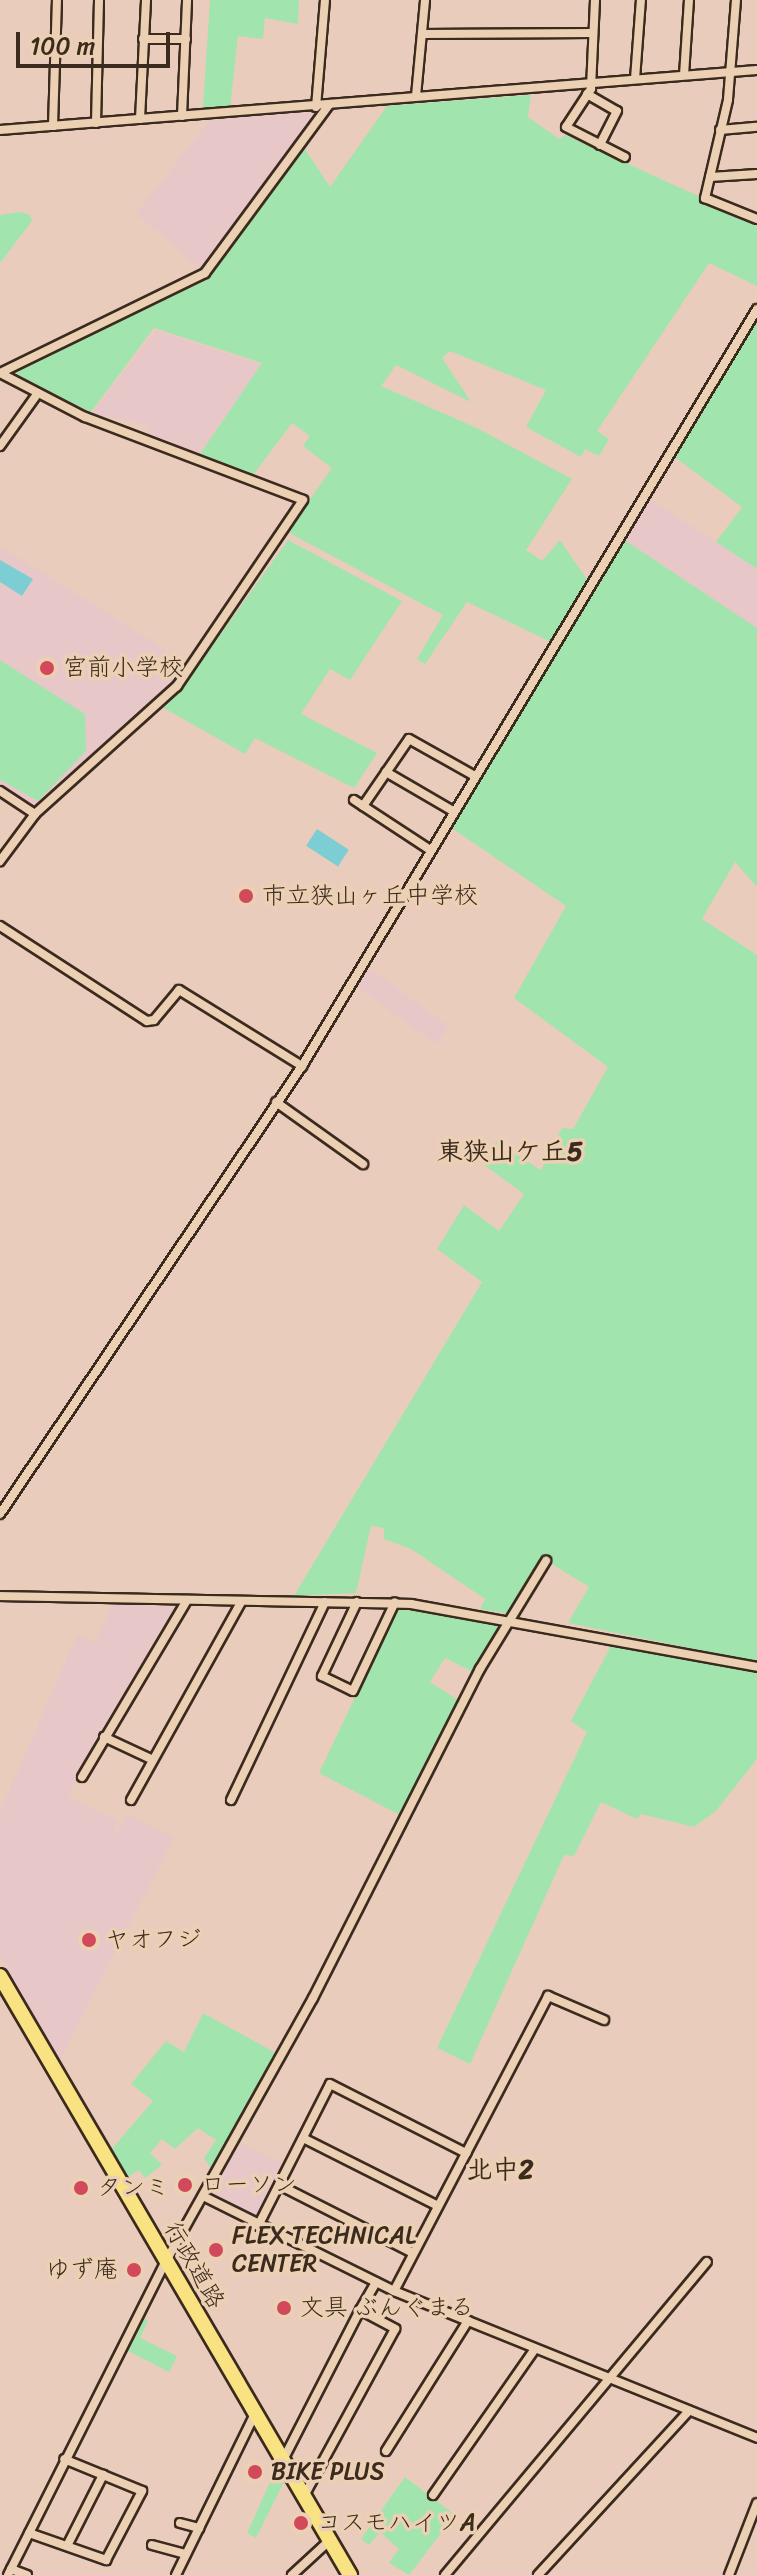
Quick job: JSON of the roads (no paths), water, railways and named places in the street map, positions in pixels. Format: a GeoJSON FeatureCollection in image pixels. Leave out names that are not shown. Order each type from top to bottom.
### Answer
{"type":"FeatureCollection","features":[{"type":"Feature","properties":{"kind":"highway","name":"行政道路"},"geometry":{"type":"LineString","coordinates":[[0,1976],[350,2575]]}},
{"type":"Feature","properties":{"kind":"street"},"geometry":{"type":"LineString","coordinates":[[53,126],[57,0]]}},
{"type":"Feature","properties":{"kind":"street"},"geometry":{"type":"LineString","coordinates":[[96,123],[99,0]]}},
{"type":"Feature","properties":{"kind":"street"},"geometry":{"type":"LineString","coordinates":[[140,119],[146,0]]}},
{"type":"Feature","properties":{"kind":"street"},"geometry":{"type":"LineString","coordinates":[[182,116],[187,0]]}},
{"type":"Feature","properties":{"kind":"street"},"geometry":{"type":"LineString","coordinates":[[316,107],[325,0]]}},
{"type":"Feature","properties":{"kind":"street"},"geometry":{"type":"LineString","coordinates":[[416,96],[425,0]]}},
{"type":"Feature","properties":{"kind":"street"},"geometry":{"type":"LineString","coordinates":[[595,0],[591,82],[566,127],[625,157]]}},
{"type":"Feature","properties":{"kind":"street"},"geometry":{"type":"LineString","coordinates":[[635,79],[641,0]]}},
{"type":"Feature","properties":{"kind":"street"},"geometry":{"type":"LineString","coordinates":[[684,75],[689,0]]}},
{"type":"Feature","properties":{"kind":"street"},"geometry":{"type":"LineString","coordinates":[[736,0],[720,130],[705,198],[757,219]]}},
{"type":"Feature","properties":{"kind":"street"},"geometry":{"type":"LineString","coordinates":[[422,34],[593,33]]}},
{"type":"Feature","properties":{"kind":"street"},"geometry":{"type":"LineString","coordinates":[[143,39],[186,39]]}},
{"type":"Feature","properties":{"kind":"street"},"geometry":{"type":"LineString","coordinates":[[0,130],[757,70]]}},
{"type":"Feature","properties":{"kind":"street"},"geometry":{"type":"LineString","coordinates":[[587,94],[617,111],[600,145]]}},
{"type":"Feature","properties":{"kind":"street"},"geometry":{"type":"LineString","coordinates":[[0,373],[205,273],[329,105]]}},
{"type":"Feature","properties":{"kind":"street"},"geometry":{"type":"LineString","coordinates":[[720,130],[757,127]]}},
{"type":"Feature","properties":{"kind":"street"},"geometry":{"type":"LineString","coordinates":[[710,177],[757,174]]}},
{"type":"Feature","properties":{"kind":"street"},"geometry":{"type":"LineString","coordinates":[[0,1514],[302,1066],[757,309]]}},
{"type":"Feature","properties":{"kind":"street"},"geometry":{"type":"LineString","coordinates":[[0,373],[85,417],[303,500],[177,686],[35,814],[0,861]]}},
{"type":"Feature","properties":{"kind":"street"},"geometry":{"type":"LineString","coordinates":[[0,446],[38,393]]}},
{"type":"Feature","properties":{"kind":"street"},"geometry":{"type":"LineString","coordinates":[[363,806],[409,739],[475,776]]}},
{"type":"Feature","properties":{"kind":"street"},"geometry":{"type":"LineString","coordinates":[[386,772],[453,811]]}},
{"type":"Feature","properties":{"kind":"street"},"geometry":{"type":"LineString","coordinates":[[0,791],[35,814]]}},
{"type":"Feature","properties":{"kind":"street"},"geometry":{"type":"LineString","coordinates":[[354,800],[430,850]]}},
{"type":"Feature","properties":{"kind":"street"},"geometry":{"type":"LineString","coordinates":[[0,926],[147,1021],[154,1020],[179,990],[302,1066]]}},
{"type":"Feature","properties":{"kind":"street"},"geometry":{"type":"LineString","coordinates":[[276,1102],[363,1164]]}},
{"type":"Feature","properties":{"kind":"street"},"geometry":{"type":"LineString","coordinates":[[27,2575],[9,2572],[64,2459],[166,2261],[205,2197],[509,1620],[546,1561]]}},
{"type":"Feature","properties":{"kind":"street"},"geometry":{"type":"LineString","coordinates":[[0,1596],[395,1602],[509,1620],[757,1667]]}},
{"type":"Feature","properties":{"kind":"street"},"geometry":{"type":"LineString","coordinates":[[82,1777],[187,1600]]}},
{"type":"Feature","properties":{"kind":"street"},"geometry":{"type":"LineString","coordinates":[[131,1800],[241,1602]]}},
{"type":"Feature","properties":{"kind":"street"},"geometry":{"type":"LineString","coordinates":[[231,1800],[325,1602]]}},
{"type":"Feature","properties":{"kind":"street"},"geometry":{"type":"LineString","coordinates":[[357,1602],[322,1676],[353,1691],[395,1602]]}},
{"type":"Feature","properties":{"kind":"street"},"geometry":{"type":"LineString","coordinates":[[104,1737],[153,1760]]}},
{"type":"Feature","properties":{"kind":"street"},"geometry":{"type":"LineString","coordinates":[[394,2291],[548,1996],[604,2020]]}},
{"type":"Feature","properties":{"kind":"street"},"geometry":{"type":"LineString","coordinates":[[258,2226],[330,2084],[466,2153]]}},
{"type":"Feature","properties":{"kind":"street"},"geometry":{"type":"LineString","coordinates":[[303,2138],[438,2206]]}},
{"type":"Feature","properties":{"kind":"street"},"geometry":{"type":"LineString","coordinates":[[279,2185],[413,2253]]}},
{"type":"Feature","properties":{"kind":"street"},"geometry":{"type":"LineString","coordinates":[[205,2197],[394,2291],[757,2438]]}},
{"type":"Feature","properties":{"kind":"street"},"geometry":{"type":"LineString","coordinates":[[445,2575],[707,2262]]}},
{"type":"Feature","properties":{"kind":"street"},"geometry":{"type":"LineString","coordinates":[[283,2461],[376,2282]]}},
{"type":"Feature","properties":{"kind":"street"},"geometry":{"type":"LineString","coordinates":[[304,2496],[395,2329],[360,2310]]}},
{"type":"Feature","properties":{"kind":"street"},"geometry":{"type":"LineString","coordinates":[[386,2451],[468,2321]]}},
{"type":"Feature","properties":{"kind":"street"},"geometry":{"type":"LineString","coordinates":[[433,2495],[535,2349]]}},
{"type":"Feature","properties":{"kind":"street"},"geometry":{"type":"LineString","coordinates":[[538,2575],[689,2411]]}},
{"type":"Feature","properties":{"kind":"street"},"geometry":{"type":"LineString","coordinates":[[189,2575],[176,2573],[255,2414]]}},
{"type":"Feature","properties":{"kind":"street"},"geometry":{"type":"LineString","coordinates":[[29,2533],[106,2560],[142,2491],[64,2459]]}},
{"type":"Feature","properties":{"kind":"street"},"geometry":{"type":"LineString","coordinates":[[67,2546],[103,2475]]}},
{"type":"Feature","properties":{"kind":"street"},"geometry":{"type":"LineString","coordinates":[[729,2575],[757,2503]]}},
{"type":"Feature","properties":{"kind":"street"},"geometry":{"type":"LineString","coordinates":[[180,2523],[199,2528]]}},
{"type":"Feature","properties":{"kind":"street"},"geometry":{"type":"LineString","coordinates":[[292,2575],[330,2540]]}},
{"type":"Feature","properties":{"kind":"street"},"geometry":{"type":"LineString","coordinates":[[152,2545],[186,2554]]}},
{"type":"Feature","properties":{"kind":"water"},"geometry":{"type":"Polygon","coordinates":[[[0,560],[33,579],[22,596],[0,582],[0,560]]]}},
{"type":"Feature","properties":{"kind":"water"},"geometry":{"type":"Polygon","coordinates":[[[317,829],[349,850],[338,866],[306,846],[317,829]]]}},
{"type":"Feature","properties":{"kind":"place","name":"宮前小学校"},"geometry":{"type":"Point","coordinates":[47,668]}},
{"type":"Feature","properties":{"kind":"place","name":"市立狭山ヶ丘中学校"},"geometry":{"type":"Point","coordinates":[246,896]}},
{"type":"Feature","properties":{"kind":"place","name":"ヤオフジ"},"geometry":{"type":"Point","coordinates":[89,1940]}},
{"type":"Feature","properties":{"kind":"place","name":"ローソン"},"geometry":{"type":"Point","coordinates":[185,2185]}},
{"type":"Feature","properties":{"kind":"place","name":"タンミ"},"geometry":{"type":"Point","coordinates":[81,2188]}},
{"type":"Feature","properties":{"kind":"place","name":"FLEX TECHNICAL CENTER"},"geometry":{"type":"Point","coordinates":[216,2250]}},
{"type":"Feature","properties":{"kind":"place","name":"ゆず庵"},"geometry":{"type":"Point","coordinates":[134,2270]}},
{"type":"Feature","properties":{"kind":"place","name":"文具 ぶんぐまる"},"geometry":{"type":"Point","coordinates":[284,2308]}},
{"type":"Feature","properties":{"kind":"place","name":"BIKE PLUS"},"geometry":{"type":"Point","coordinates":[255,2472]}},
{"type":"Feature","properties":{"kind":"place","name":"コスモハイツA"},"geometry":{"type":"Point","coordinates":[301,2523]}},
{"type":"Feature","properties":{"kind":"district","name":"東狭山ケ丘5"},"geometry":{"type":"Point","coordinates":[510,1152]}},
{"type":"Feature","properties":{"kind":"district","name":"北中2"},"geometry":{"type":"Point","coordinates":[500,2170]}}]}
